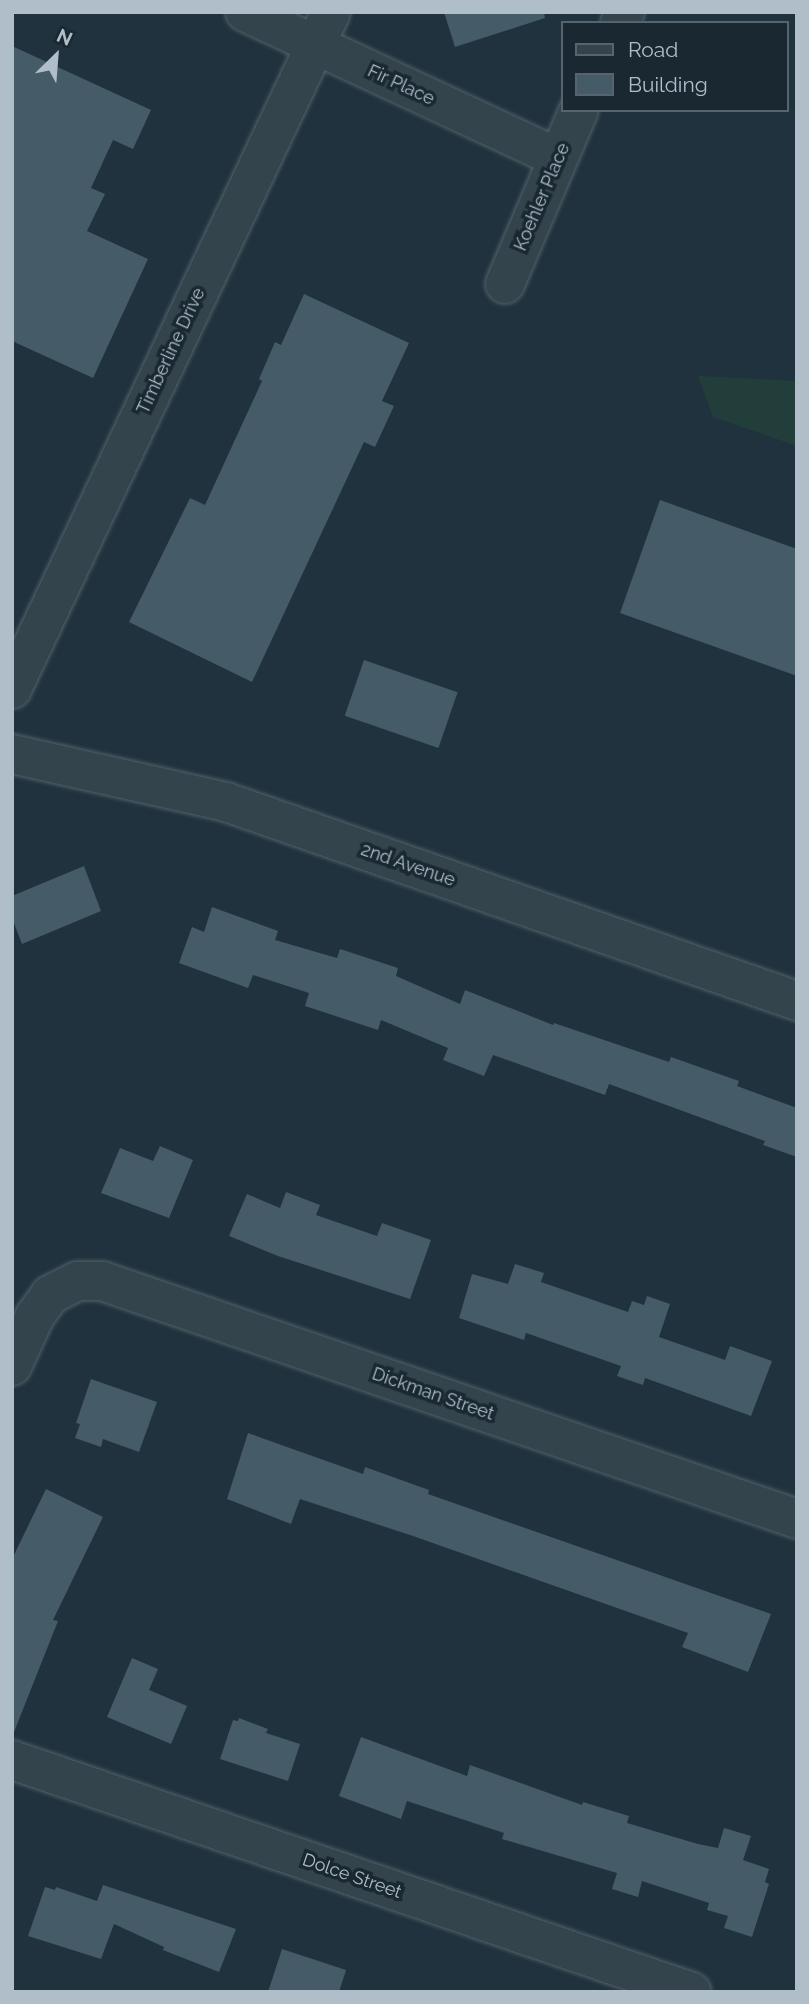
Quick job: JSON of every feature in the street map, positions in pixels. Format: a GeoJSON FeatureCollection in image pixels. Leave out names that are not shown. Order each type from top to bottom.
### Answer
{"type":"FeatureCollection","features":[{"type":"Feature","properties":{"kind":"street","name":"Fir Place"},"geometry":{"type":"LineString","coordinates":[[245,12],[323,29],[558,158]]}},
{"type":"Feature","properties":{"kind":"street","name":"Timberline Drive"},"geometry":{"type":"LineString","coordinates":[[12,690],[323,29]]}},
{"type":"Feature","properties":{"kind":"street","name":"Koehler Place"},"geometry":{"type":"LineString","coordinates":[[505,284],[578,112]]}},
{"type":"Feature","properties":{"kind":"street","name":"2nd Avenue"},"geometry":{"type":"LineString","coordinates":[[12,754],[226,802],[797,1001]]}},
{"type":"Feature","properties":{"kind":"street","name":"Dickman Street"},"geometry":{"type":"LineString","coordinates":[[12,1366],[43,1302],[68,1284],[87,1279],[102,1280],[797,1519]]}},
{"type":"Feature","properties":{"kind":"street","name":"Dolce Street"},"geometry":{"type":"LineString","coordinates":[[12,1760],[692,1992]]}},
{"type":"Feature","properties":{"kind":"green space"},"geometry":{"type":"Polygon","coordinates":[[[698,376],[797,381],[797,446],[713,417],[698,376]]]}},
{"type":"Feature","properties":{"kind":"building"},"geometry":{"type":"Polygon","coordinates":[[[444,12],[544,12],[545,18],[455,47],[444,12]]]}},
{"type":"Feature","properties":{"kind":"building"},"geometry":{"type":"Polygon","coordinates":[[[12,46],[151,110],[133,149],[113,140],[91,188],[105,194],[87,231],[148,259],[93,378],[12,341],[12,46]]]}},
{"type":"Feature","properties":{"kind":"building"},"geometry":{"type":"Polygon","coordinates":[[[304,294],[409,343],[382,401],[394,406],[375,447],[364,442],[252,682],[129,622],[190,498],[205,505],[262,381],[259,379],[275,342],[281,345],[304,294]]]}},
{"type":"Feature","properties":{"kind":"building"},"geometry":{"type":"Polygon","coordinates":[[[660,500],[797,549],[797,676],[620,613],[660,500]]]}},
{"type":"Feature","properties":{"kind":"building"},"geometry":{"type":"Polygon","coordinates":[[[364,660],[458,692],[438,748],[345,716],[364,660]]]}},
{"type":"Feature","properties":{"kind":"building"},"geometry":{"type":"Polygon","coordinates":[[[84,866],[101,911],[22,944],[12,918],[12,896],[84,866]]]}},
{"type":"Feature","properties":{"kind":"building"},"geometry":{"type":"Polygon","coordinates":[[[212,907],[278,931],[275,940],[337,958],[340,949],[398,968],[396,976],[460,1004],[465,990],[553,1025],[554,1023],[669,1062],[671,1057],[739,1081],[737,1086],[797,1108],[797,1157],[763,1145],[765,1141],[609,1084],[605,1095],[493,1055],[484,1076],[443,1060],[448,1048],[381,1020],[378,1030],[305,1006],[309,993],[253,975],[248,988],[179,963],[192,927],[204,932],[212,907]]]}},
{"type":"Feature","properties":{"kind":"building"},"geometry":{"type":"Polygon","coordinates":[[[160,1146],[193,1160],[169,1218],[101,1193],[120,1148],[153,1161],[160,1146]]]}},
{"type":"Feature","properties":{"kind":"building"},"geometry":{"type":"Polygon","coordinates":[[[286,1192],[320,1205],[316,1215],[377,1236],[382,1223],[431,1240],[410,1299],[278,1256],[229,1236],[247,1194],[280,1208],[286,1192]]]}},
{"type":"Feature","properties":{"kind":"building"},"geometry":{"type":"Polygon","coordinates":[[[515,1264],[544,1273],[541,1282],[628,1312],[632,1301],[644,1305],[647,1296],[670,1304],[659,1337],[725,1360],[730,1346],[772,1361],[751,1416],[645,1378],[643,1385],[617,1376],[621,1366],[526,1333],[524,1340],[459,1318],[472,1274],[508,1284],[515,1264]]]}},
{"type":"Feature","properties":{"kind":"building"},"geometry":{"type":"Polygon","coordinates":[[[91,1379],[157,1402],[139,1452],[103,1439],[101,1447],[75,1438],[80,1424],[76,1423],[91,1379]]]}},
{"type":"Feature","properties":{"kind":"building"},"geometry":{"type":"Polygon","coordinates":[[[248,1433],[363,1474],[365,1467],[429,1490],[428,1494],[771,1614],[748,1672],[682,1647],[688,1633],[413,1536],[300,1499],[291,1524],[227,1499],[248,1433]]]}},
{"type":"Feature","properties":{"kind":"building"},"geometry":{"type":"Polygon","coordinates":[[[46,1489],[103,1517],[53,1620],[58,1621],[14,1732],[12,1559],[46,1489]]]}},
{"type":"Feature","properties":{"kind":"building"},"geometry":{"type":"Polygon","coordinates":[[[132,1658],[158,1669],[149,1690],[187,1706],[171,1744],[107,1717],[132,1658]]]}},
{"type":"Feature","properties":{"kind":"building"},"geometry":{"type":"Polygon","coordinates":[[[239,1718],[268,1729],[266,1733],[300,1744],[288,1781],[220,1759],[233,1720],[238,1721],[239,1718]]]}},
{"type":"Feature","properties":{"kind":"building"},"geometry":{"type":"Polygon","coordinates":[[[361,1737],[467,1776],[470,1765],[582,1805],[583,1802],[629,1816],[627,1823],[698,1844],[718,1848],[724,1828],[751,1836],[743,1860],[769,1869],[765,1882],[769,1884],[752,1937],[724,1928],[728,1916],[707,1910],[709,1903],[642,1881],[638,1897],[612,1889],[617,1873],[502,1839],[504,1833],[407,1801],[401,1819],[339,1796],[361,1737]]]}},
{"type":"Feature","properties":{"kind":"building"},"geometry":{"type":"Polygon","coordinates":[[[103,1885],[236,1929],[219,1972],[163,1950],[164,1947],[114,1924],[101,1959],[28,1936],[45,1887],[55,1890],[56,1887],[97,1901],[103,1885]]]}},
{"type":"Feature","properties":{"kind":"building"},"geometry":{"type":"Polygon","coordinates":[[[282,1949],[346,1970],[339,1992],[268,1992],[282,1949]]]}}]}
